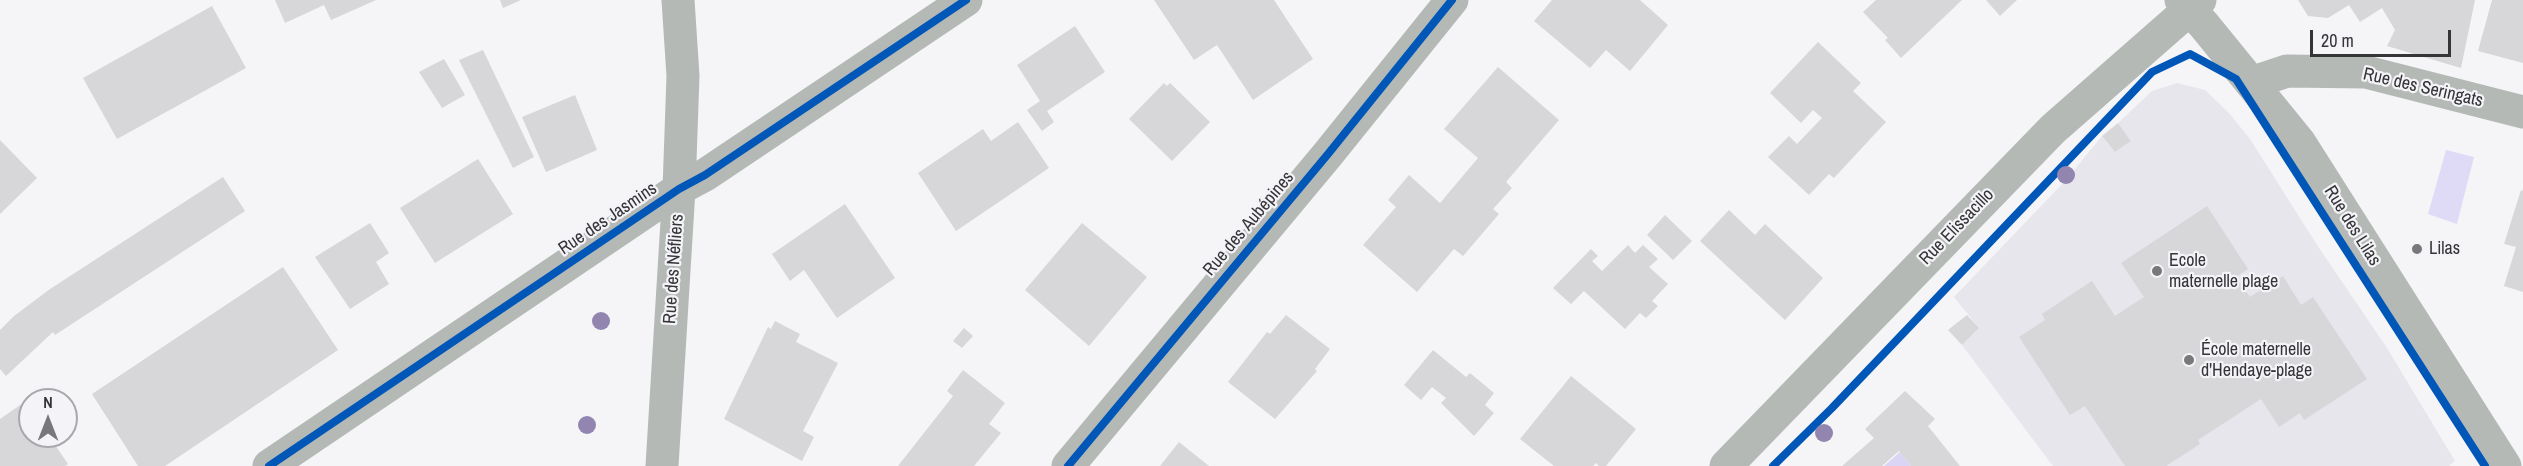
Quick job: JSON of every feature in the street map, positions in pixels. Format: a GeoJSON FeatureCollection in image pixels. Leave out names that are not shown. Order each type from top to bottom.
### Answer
{"type":"FeatureCollection","features":[{"type":"Feature","properties":{"kind":"street","name":"Rue des Néfliers"},"geometry":{"type":"LineString","coordinates":[[662,466],[679,189],[683,76],[678,0]]}},
{"type":"Feature","properties":{"kind":"street","name":"Rue des Jasmins"},"geometry":{"type":"LineString","coordinates":[[269,466],[679,189],[705,175],[966,0]]}},
{"type":"Feature","properties":{"kind":"street","name":"Rue des Aubépines"},"geometry":{"type":"LineString","coordinates":[[1068,466],[1452,0]]}},
{"type":"Feature","properties":{"kind":"street","name":"Rue des Lilas"},"geometry":{"type":"LineString","coordinates":[[2190,3],[2300,143],[2505,466]]}},
{"type":"Feature","properties":{"kind":"street","name":"Rue Elissacillo"},"geometry":{"type":"LineString","coordinates":[[1726,466],[2053,129],[2190,3]]}},
{"type":"Feature","properties":{"kind":"street","name":"Rue des Seringats"},"geometry":{"type":"LineString","coordinates":[[2251,83],[2287,71],[2366,72],[2523,112]]}},
{"type":"Feature","properties":{"kind":"shaded area","name":"Ecole maternelle plage"},"geometry":{"type":"Polygon","coordinates":[[[2177,83],[2205,90],[2229,113],[2250,139],[2317,245],[2387,348],[2455,461],[2449,466],[2053,466],[1962,345],[1979,328],[1954,297],[2066,180],[2102,136],[2115,152],[2131,141],[2118,123],[2152,91],[2177,83]]]}},
{"type":"Feature","properties":{"kind":"shaded area"},"geometry":{"type":"Polygon","coordinates":[[[2446,150],[2474,157],[2457,224],[2428,214],[2446,150]]]}},
{"type":"Feature","properties":{"kind":"shaded area"},"geometry":{"type":"Polygon","coordinates":[[[1900,452],[1911,466],[1884,466],[1900,452]]]}},
{"type":"Feature","properties":{"kind":"building"},"geometry":{"type":"Polygon","coordinates":[[[275,0],[376,0],[331,20],[324,5],[285,23],[275,0]]]}},
{"type":"Feature","properties":{"kind":"building"},"geometry":{"type":"Polygon","coordinates":[[[500,0],[521,0],[503,8],[500,0]]]}},
{"type":"Feature","properties":{"kind":"building"},"geometry":{"type":"Polygon","coordinates":[[[1154,0],[1274,0],[1313,59],[1253,100],[1217,45],[1194,60],[1154,0]]]}},
{"type":"Feature","properties":{"kind":"building"},"geometry":{"type":"Polygon","coordinates":[[[1552,0],[1640,0],[1668,25],[1630,71],[1606,50],[1590,68],[1534,21],[1552,0]]]}},
{"type":"Feature","properties":{"kind":"building"},"geometry":{"type":"Polygon","coordinates":[[[1876,0],[1962,0],[1901,58],[1885,40],[1888,38],[1863,12],[1876,0]]]}},
{"type":"Feature","properties":{"kind":"building"},"geometry":{"type":"Polygon","coordinates":[[[1986,0],[2017,0],[2000,16],[1986,0]]]}},
{"type":"Feature","properties":{"kind":"building"},"geometry":{"type":"Polygon","coordinates":[[[2298,0],[2475,0],[2461,68],[2387,46],[2395,30],[2382,8],[2360,22],[2349,5],[2328,18],[2308,16],[2298,0]]]}},
{"type":"Feature","properties":{"kind":"building"},"geometry":{"type":"Polygon","coordinates":[[[2492,0],[2523,0],[2523,63],[2478,51],[2492,0]]]}},
{"type":"Feature","properties":{"kind":"building"},"geometry":{"type":"Polygon","coordinates":[[[212,6],[246,68],[117,139],[83,78],[212,6]]]}},
{"type":"Feature","properties":{"kind":"building"},"geometry":{"type":"Polygon","coordinates":[[[1075,26],[1105,72],[1047,111],[1054,122],[1042,131],[1027,110],[1040,101],[1017,65],[1075,26]]]}},
{"type":"Feature","properties":{"kind":"building"},"geometry":{"type":"Polygon","coordinates":[[[1818,42],[1861,83],[1853,91],[1886,122],[1834,178],[1829,174],[1809,195],[1768,157],[1789,136],[1797,144],[1822,118],[1813,110],[1801,123],[1770,93],[1818,42]]]}},
{"type":"Feature","properties":{"kind":"building"},"geometry":{"type":"Polygon","coordinates":[[[483,50],[534,157],[513,168],[459,60],[483,50]]]}},
{"type":"Feature","properties":{"kind":"building"},"geometry":{"type":"Polygon","coordinates":[[[444,59],[465,95],[442,108],[419,72],[444,59]]]}},
{"type":"Feature","properties":{"kind":"building"},"geometry":{"type":"Polygon","coordinates":[[[1498,67],[1559,120],[1506,182],[1512,188],[1493,209],[1499,214],[1463,256],[1454,249],[1417,292],[1363,245],[1396,207],[1388,200],[1409,175],[1440,203],[1478,158],[1444,129],[1498,67]]]}},
{"type":"Feature","properties":{"kind":"building"},"geometry":{"type":"Polygon","coordinates":[[[1164,83],[1167,86],[1170,83],[1210,122],[1172,161],[1129,119],[1164,83]]]}},
{"type":"Feature","properties":{"kind":"building"},"geometry":{"type":"Polygon","coordinates":[[[575,95],[597,150],[546,172],[522,117],[575,95]]]}},
{"type":"Feature","properties":{"kind":"building"},"geometry":{"type":"Polygon","coordinates":[[[1018,122],[1049,168],[956,231],[918,173],[983,129],[991,141],[1018,122]]]}},
{"type":"Feature","properties":{"kind":"building"},"geometry":{"type":"Polygon","coordinates":[[[2118,123],[2131,141],[2115,152],[2102,136],[2118,123]]]}},
{"type":"Feature","properties":{"kind":"building"},"geometry":{"type":"Polygon","coordinates":[[[0,140],[37,178],[0,214],[0,140]]]}},
{"type":"Feature","properties":{"kind":"building"},"geometry":{"type":"Polygon","coordinates":[[[478,159],[513,214],[435,263],[400,208],[478,159]]]}},
{"type":"Feature","properties":{"kind":"building"},"geometry":{"type":"Polygon","coordinates":[[[223,177],[245,211],[55,335],[53,332],[6,376],[0,369],[0,330],[14,316],[50,289],[223,177]]]}},
{"type":"Feature","properties":{"kind":"building"},"geometry":{"type":"Polygon","coordinates":[[[2521,190],[2523,191],[2523,292],[2504,286],[2516,247],[2504,244],[2521,190]]]}},
{"type":"Feature","properties":{"kind":"building"},"geometry":{"type":"Polygon","coordinates":[[[845,204],[895,278],[837,318],[804,270],[790,281],[772,254],[845,204]]]}},
{"type":"Feature","properties":{"kind":"building","name":"École maternelle d'Hendaye-plage"},"geometry":{"type":"Polygon","coordinates":[[[2207,206],[2248,269],[2236,277],[2250,297],[2283,276],[2301,305],[2313,297],[2367,379],[2304,420],[2300,413],[2279,427],[2261,399],[2198,440],[2200,444],[2166,466],[2125,466],[2085,406],[2070,415],[2019,337],[2045,320],[2042,314],[2092,281],[2115,316],[2144,297],[2121,263],[2207,206]]]}},
{"type":"Feature","properties":{"kind":"building"},"geometry":{"type":"Polygon","coordinates":[[[1729,210],[1755,235],[1765,224],[1823,278],[1785,320],[1700,241],[1729,210]]]}},
{"type":"Feature","properties":{"kind":"building"},"geometry":{"type":"Polygon","coordinates":[[[1665,215],[1692,241],[1673,260],[1647,235],[1665,215]]]}},
{"type":"Feature","properties":{"kind":"building"},"geometry":{"type":"Polygon","coordinates":[[[370,223],[389,253],[376,262],[389,284],[350,309],[315,257],[370,223]]]}},
{"type":"Feature","properties":{"kind":"building"},"geometry":{"type":"Polygon","coordinates":[[[1082,223],[1147,277],[1089,346],[1025,290],[1082,223]]]}},
{"type":"Feature","properties":{"kind":"building"},"geometry":{"type":"Polygon","coordinates":[[[1628,245],[1635,253],[1643,245],[1658,259],[1649,267],[1668,284],[1652,301],[1658,306],[1646,318],[1640,313],[1625,329],[1584,291],[1571,304],[1553,288],[1591,249],[1598,256],[1592,261],[1602,271],[1628,245]]]}},
{"type":"Feature","properties":{"kind":"building"},"geometry":{"type":"Polygon","coordinates":[[[283,267],[338,350],[165,466],[138,466],[92,394],[283,267]]]}},
{"type":"Feature","properties":{"kind":"building"},"geometry":{"type":"Polygon","coordinates":[[[1286,315],[1330,349],[1315,369],[1317,371],[1275,419],[1228,382],[1267,332],[1270,334],[1286,315]]]}},
{"type":"Feature","properties":{"kind":"building"},"geometry":{"type":"Polygon","coordinates":[[[1967,315],[1979,328],[1962,345],[1948,330],[1967,315]]]}},
{"type":"Feature","properties":{"kind":"building"},"geometry":{"type":"Polygon","coordinates":[[[775,321],[800,334],[796,342],[838,363],[803,431],[814,437],[802,461],[724,419],[768,327],[771,329],[775,321]]]}},
{"type":"Feature","properties":{"kind":"building"},"geometry":{"type":"Polygon","coordinates":[[[964,328],[973,336],[962,348],[953,341],[964,328]]]}},
{"type":"Feature","properties":{"kind":"building"},"geometry":{"type":"Polygon","coordinates":[[[1433,350],[1466,377],[1470,373],[1494,393],[1485,405],[1494,413],[1474,436],[1441,403],[1446,398],[1432,387],[1421,400],[1404,385],[1433,350]]]}},
{"type":"Feature","properties":{"kind":"building"},"geometry":{"type":"Polygon","coordinates":[[[963,370],[1005,403],[989,424],[1001,433],[974,466],[898,466],[953,396],[947,391],[963,370]]]}},
{"type":"Feature","properties":{"kind":"building"},"geometry":{"type":"Polygon","coordinates":[[[1571,376],[1636,429],[1606,466],[1599,466],[1596,463],[1593,466],[1554,466],[1520,439],[1571,376]]]}},
{"type":"Feature","properties":{"kind":"building"},"geometry":{"type":"Polygon","coordinates":[[[1905,391],[1935,419],[1928,426],[1960,466],[1911,466],[1899,451],[1882,466],[1842,466],[1874,438],[1865,429],[1905,391]]]}},
{"type":"Feature","properties":{"kind":"building"},"geometry":{"type":"Polygon","coordinates":[[[18,407],[18,448],[57,448],[68,464],[65,466],[0,466],[0,419],[18,407]]]}},
{"type":"Feature","properties":{"kind":"building"},"geometry":{"type":"Polygon","coordinates":[[[1179,442],[1209,466],[1160,466],[1179,442]]]}},
{"type":"Feature","properties":{"kind":"cycle path"},"geometry":{"type":"LineString","coordinates":[[269,466],[679,189],[705,175],[966,0]]}},
{"type":"Feature","properties":{"kind":"cycle path"},"geometry":{"type":"LineString","coordinates":[[1068,466],[1328,154],[1452,0]]}},
{"type":"Feature","properties":{"kind":"cycle path"},"geometry":{"type":"LineString","coordinates":[[1773,466],[1832,408],[2152,72],[2190,54],[2236,79],[2485,466]]}},
{"type":"Feature","properties":{"kind":"place","name":"Lilas"},"geometry":{"type":"Point","coordinates":[2417,249]}},
{"type":"Feature","properties":{"kind":"place","name":"Ecole maternelle plage"},"geometry":{"type":"Point","coordinates":[2157,271]}},
{"type":"Feature","properties":{"kind":"place","name":"École maternelle d'Hendaye-plage"},"geometry":{"type":"Point","coordinates":[2189,360]}}]}
